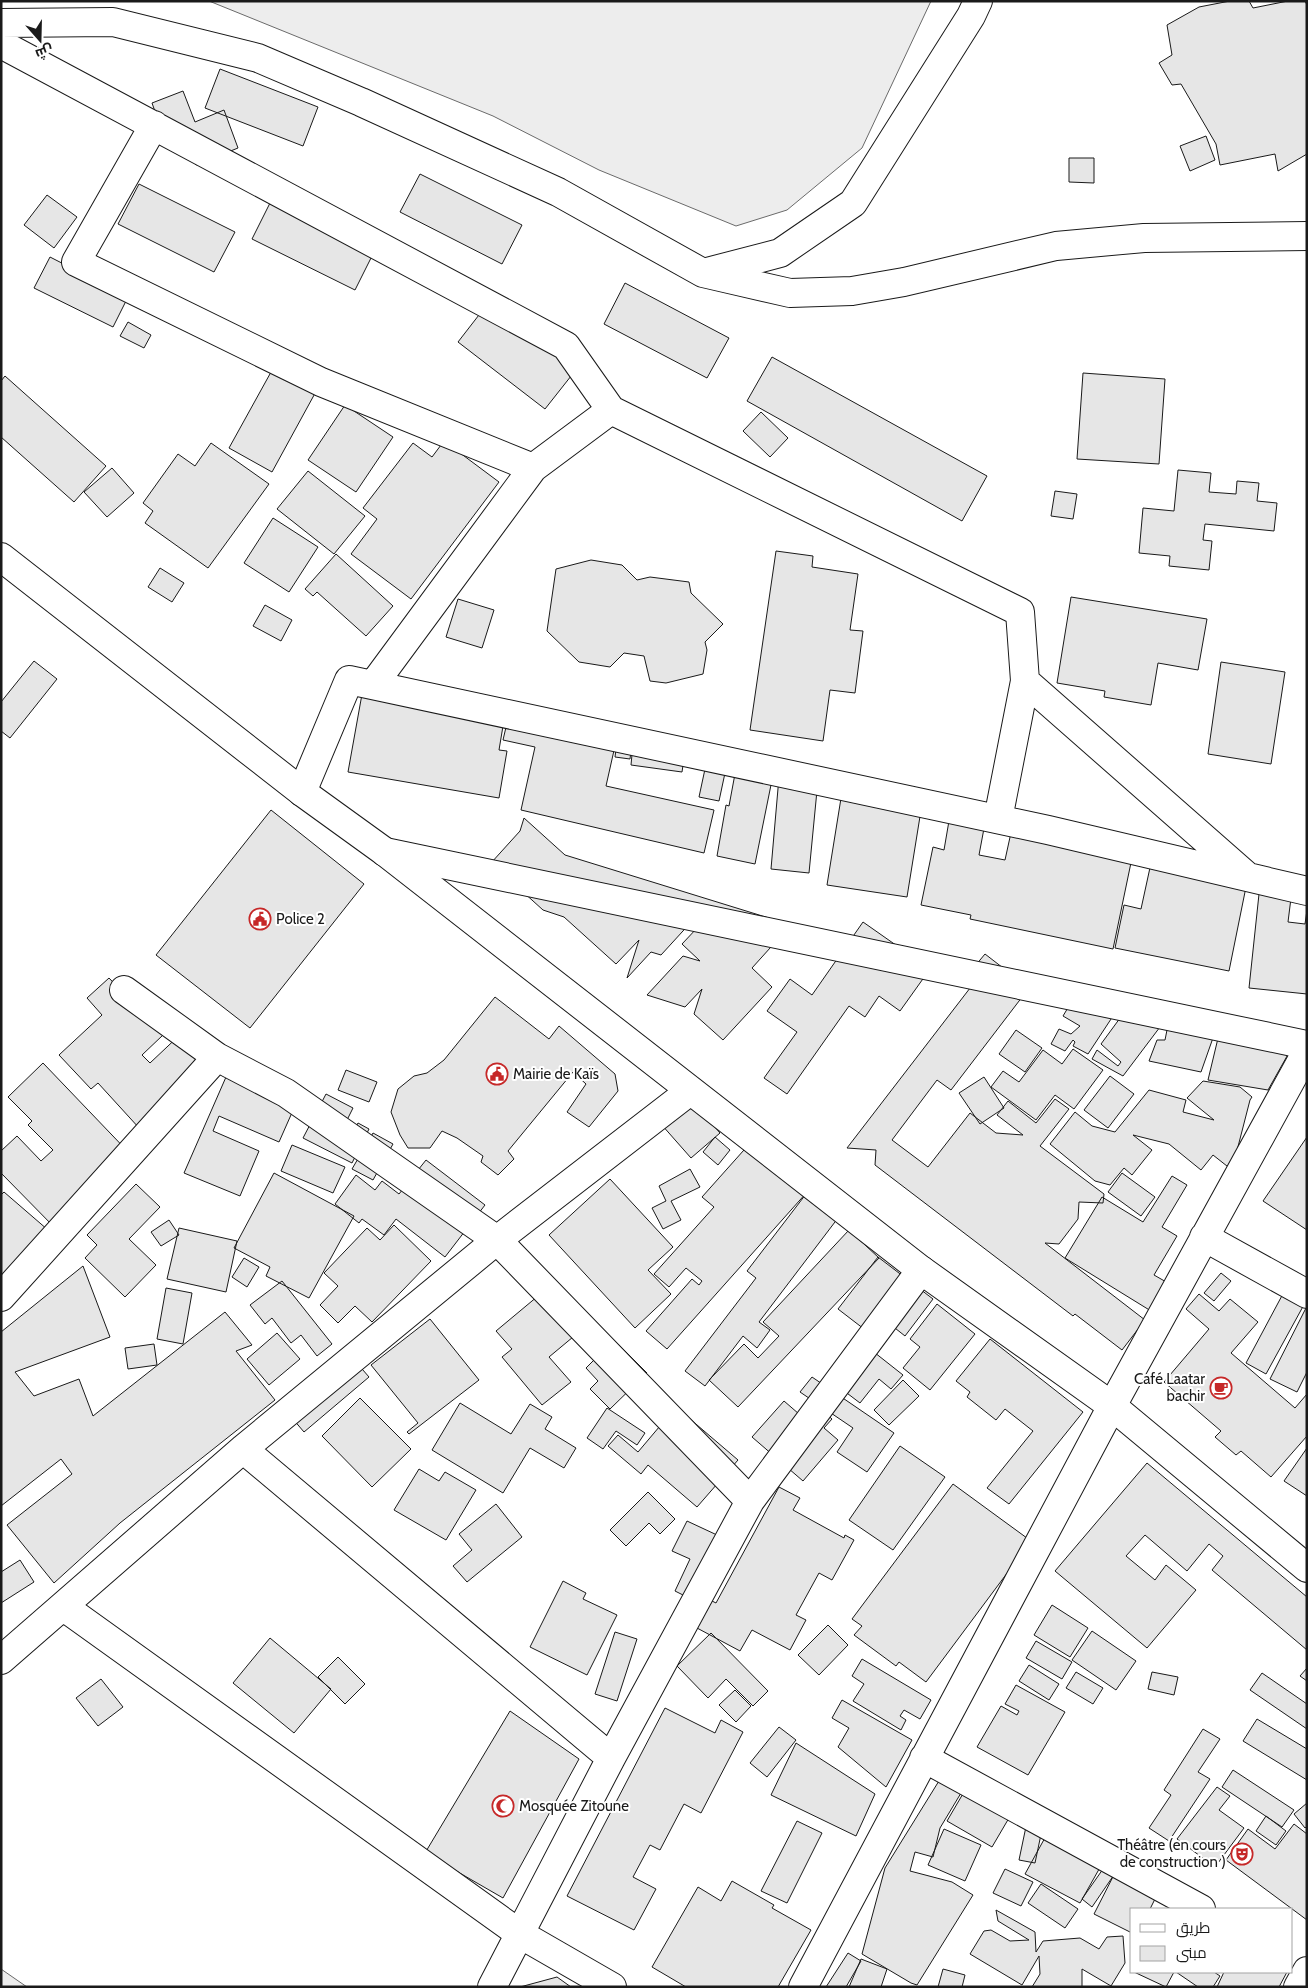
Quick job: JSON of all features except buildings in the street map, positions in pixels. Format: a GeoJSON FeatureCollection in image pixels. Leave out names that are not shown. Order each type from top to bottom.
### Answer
{"type":"FeatureCollection","features":[{"type":"Feature","properties":{"kind":"street"},"geometry":{"type":"LineString","coordinates":[[703,273],[780,252],[853,203],[966,24],[978,1]]}},
{"type":"Feature","properties":{"kind":"street"},"geometry":{"type":"LineString","coordinates":[[1,23],[113,22],[258,58],[370,106],[558,192],[703,273],[790,293],[852,291],[904,282],[1056,246],[1144,238],[1307,236]]}},
{"type":"Feature","properties":{"kind":"street"},"geometry":{"type":"LineString","coordinates":[[1,44],[566,346],[611,410],[1020,612],[1025,681],[998,819]]}},
{"type":"Feature","properties":{"kind":"street"},"geometry":{"type":"LineString","coordinates":[[154,125],[76,262],[321,382],[533,468]]}},
{"type":"Feature","properties":{"kind":"street"},"geometry":{"type":"LineString","coordinates":[[373,685],[533,468],[611,410]]}},
{"type":"Feature","properties":{"kind":"street"},"geometry":{"type":"LineString","coordinates":[[1,558],[302,792],[385,852],[921,1270],[1112,1406],[1307,1568]]}},
{"type":"Feature","properties":{"kind":"street"},"geometry":{"type":"LineString","coordinates":[[302,792],[349,680],[998,819],[1307,891]]}},
{"type":"Feature","properties":{"kind":"street"},"geometry":{"type":"LineString","coordinates":[[1025,681],[1248,877]]}},
{"type":"Feature","properties":{"kind":"street"},"geometry":{"type":"LineString","coordinates":[[385,852],[1307,1045]]}},
{"type":"Feature","properties":{"kind":"street"},"geometry":{"type":"LineString","coordinates":[[124,990],[216,1057],[286,1093],[497,1240],[750,1501]]}},
{"type":"Feature","properties":{"kind":"street"},"geometry":{"type":"LineString","coordinates":[[803,1987],[1112,1406],[1307,1051]]}},
{"type":"Feature","properties":{"kind":"street"},"geometry":{"type":"LineString","coordinates":[[1,1297],[216,1057]]}},
{"type":"Feature","properties":{"kind":"street"},"geometry":{"type":"LineString","coordinates":[[1,1660],[243,1449],[497,1240],[690,1091]]}},
{"type":"Feature","properties":{"kind":"street"},"geometry":{"type":"LineString","coordinates":[[1204,1237],[1307,1294]]}},
{"type":"Feature","properties":{"kind":"street"},"geometry":{"type":"LineString","coordinates":[[492,1987],[611,1758],[750,1501],[921,1270]]}},
{"type":"Feature","properties":{"kind":"street"},"geometry":{"type":"LineString","coordinates":[[243,1449],[611,1758]]}},
{"type":"Feature","properties":{"kind":"street"},"geometry":{"type":"LineString","coordinates":[[64,1607],[520,1934],[612,1987]]}},
{"type":"Feature","properties":{"kind":"street"},"geometry":{"type":"LineString","coordinates":[[924,1758],[1199,1908]]}},
{"type":"Feature","properties":{"kind":"street"},"geometry":{"type":"LineString","coordinates":[[1293,1960],[1307,1967]]}},
{"type":"Feature","properties":{"kind":"street"},"geometry":{"type":"LineString","coordinates":[[1298,1987],[1307,1971]]}},
{"type":"Feature","properties":{"kind":"shaded area"},"geometry":{"type":"Polygon","coordinates":[[[209,1],[931,1],[862,148],[787,210],[736,226],[599,170],[493,116],[209,1]]]}},
{"type":"Feature","properties":{"kind":"shaded area"},"geometry":{"type":"Polygon","coordinates":[[[1,1969],[27,1987],[1,1987],[1,1969]]]}},
{"type":"Feature","properties":{"kind":"place","name":"Police 2"},"geometry":{"type":"Point","coordinates":[260,919]}},
{"type":"Feature","properties":{"kind":"place","name":"Mairie de Kaïs"},"geometry":{"type":"Point","coordinates":[497,1074]}},
{"type":"Feature","properties":{"kind":"place","name":"Café Laatar bachir"},"geometry":{"type":"Point","coordinates":[1221,1388]}},
{"type":"Feature","properties":{"kind":"place","name":"Mosquée Zitoune"},"geometry":{"type":"Point","coordinates":[503,1806]}},
{"type":"Feature","properties":{"kind":"place","name":"Théâtre (en cours de construction )"},"geometry":{"type":"Point","coordinates":[1242,1854]}}]}
